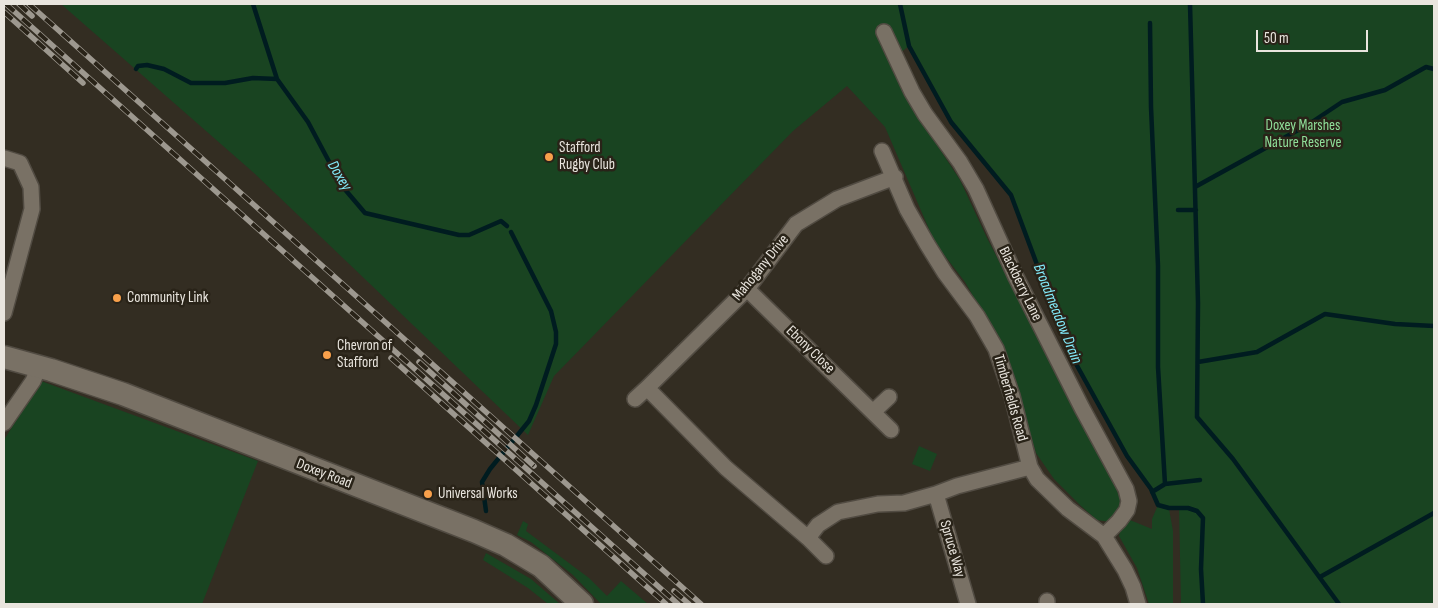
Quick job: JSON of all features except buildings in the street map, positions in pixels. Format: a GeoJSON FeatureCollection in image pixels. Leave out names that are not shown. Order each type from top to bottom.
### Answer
{"type":"FeatureCollection","features":[{"type":"Feature","properties":{"kind":"street","name":"Blackberry Lane"},"geometry":{"type":"LineString","coordinates":[[884,32],[912,92],[976,188],[1016,277],[1082,408],[1126,489],[1129,501],[1127,510],[1104,536]]}},
{"type":"Feature","properties":{"kind":"street","name":"Timberfields Road"},"geometry":{"type":"LineString","coordinates":[[882,151],[907,209],[927,244],[945,273],[978,316],[996,349],[1012,396],[1030,467],[1037,480],[1068,509],[1104,536],[1125,570],[1138,604]]}},
{"type":"Feature","properties":{"kind":"street"},"geometry":{"type":"LineString","coordinates":[[4,158],[20,163],[31,187],[32,209],[4,312]]}},
{"type":"Feature","properties":{"kind":"street","name":"Mahogany Drive"},"geometry":{"type":"LineString","coordinates":[[635,399],[747,289],[796,224],[837,199],[894,177]]}},
{"type":"Feature","properties":{"kind":"street","name":"Ebony Close"},"geometry":{"type":"LineString","coordinates":[[747,289],[891,430]]}},
{"type":"Feature","properties":{"kind":"street"},"geometry":{"type":"LineString","coordinates":[[4,357],[45,368],[33,381],[4,423]]}},
{"type":"Feature","properties":{"kind":"street","name":"Doxey Road"},"geometry":{"type":"LineString","coordinates":[[45,368],[123,394],[506,545],[541,566],[582,604]]}},
{"type":"Feature","properties":{"kind":"street"},"geometry":{"type":"LineString","coordinates":[[646,388],[726,468],[808,538],[826,556]]}},
{"type":"Feature","properties":{"kind":"street"},"geometry":{"type":"LineString","coordinates":[[873,412],[888,397]]}},
{"type":"Feature","properties":{"kind":"street"},"geometry":{"type":"LineString","coordinates":[[808,538],[818,525],[838,512],[878,504],[904,503],[957,486],[1030,467]]}},
{"type":"Feature","properties":{"kind":"street","name":"Spruce Way"},"geometry":{"type":"LineString","coordinates":[[936,494],[968,604]]}},
{"type":"Feature","properties":{"kind":"green space","name":"Doxey Marshes Nature Reserve"},"geometry":{"type":"Polygon","coordinates":[[[61,4],[1434,4],[1434,604],[1181,604],[1179,508],[1169,509],[1173,531],[1173,604],[1149,604],[1137,568],[1119,536],[1122,526],[1130,520],[1152,529],[1152,519],[1158,505],[1152,492],[1127,456],[1070,353],[1011,195],[951,122],[909,46],[890,61],[910,104],[960,180],[987,238],[1114,482],[1122,505],[1110,522],[1097,520],[1081,506],[1054,479],[1036,453],[1007,355],[965,282],[935,243],[885,127],[847,86],[793,131],[554,376],[528,435],[254,173],[61,4]]]}},
{"type":"Feature","properties":{"kind":"green space"},"geometry":{"type":"Polygon","coordinates":[[[41,381],[258,461],[202,604],[4,604],[4,440],[41,381]]]}},
{"type":"Feature","properties":{"kind":"green space"},"geometry":{"type":"Polygon","coordinates":[[[919,446],[937,454],[930,471],[912,464],[919,446]]]}},
{"type":"Feature","properties":{"kind":"green space"},"geometry":{"type":"Polygon","coordinates":[[[523,521],[528,524],[526,531],[589,578],[607,596],[621,581],[648,604],[601,604],[573,575],[531,542],[517,535],[523,521]]]}},
{"type":"Feature","properties":{"kind":"green space"},"geometry":{"type":"Polygon","coordinates":[[[486,553],[531,579],[560,604],[548,604],[528,588],[483,560],[486,553]]]}},
{"type":"Feature","properties":{"kind":"waterway","name":"Doxey"},"geometry":{"type":"LineString","coordinates":[[253,4],[277,79],[308,122],[342,186],[365,213],[459,235],[469,235],[501,221],[507,226]]}},
{"type":"Feature","properties":{"kind":"waterway","name":"Broadmeadow Drain"},"geometry":{"type":"LineString","coordinates":[[900,4],[909,46],[951,122],[1011,195],[1070,353],[1127,456],[1151,489],[1158,505],[1169,508],[1188,508],[1197,511],[1203,518],[1201,569],[1203,604]]}},
{"type":"Feature","properties":{"kind":"waterway"},"geometry":{"type":"LineString","coordinates":[[1190,4],[1198,303],[1197,417],[1233,459],[1339,604]]}},
{"type":"Feature","properties":{"kind":"waterway"},"geometry":{"type":"LineString","coordinates":[[1150,23],[1151,107],[1158,266],[1158,367],[1165,484],[1152,492]]}},
{"type":"Feature","properties":{"kind":"waterway"},"geometry":{"type":"LineString","coordinates":[[136,69],[138,66],[147,65],[164,69],[191,83],[225,83],[253,78],[277,79]]}},
{"type":"Feature","properties":{"kind":"waterway"},"geometry":{"type":"LineString","coordinates":[[1195,187],[1309,124],[1342,102],[1385,90],[1426,67],[1434,69]]}},
{"type":"Feature","properties":{"kind":"waterway"},"geometry":{"type":"LineString","coordinates":[[1178,210],[1196,210]]}},
{"type":"Feature","properties":{"kind":"waterway","name":"Doxey"},"geometry":{"type":"LineString","coordinates":[[486,511],[482,482],[490,469],[529,421],[556,344],[556,332],[551,311],[511,232]]}},
{"type":"Feature","properties":{"kind":"waterway"},"geometry":{"type":"LineString","coordinates":[[1198,362],[1257,352],[1325,314],[1395,324],[1434,326]]}},
{"type":"Feature","properties":{"kind":"waterway"},"geometry":{"type":"LineString","coordinates":[[1165,484],[1200,480]]}},
{"type":"Feature","properties":{"kind":"waterway"},"geometry":{"type":"LineString","coordinates":[[1320,577],[1434,513]]}},
{"type":"Feature","properties":{"kind":"railway"},"geometry":{"type":"LineString","coordinates":[[6,4],[678,604]]}},
{"type":"Feature","properties":{"kind":"railway"},"geometry":{"type":"LineString","coordinates":[[19,4],[32,16]]}},
{"type":"Feature","properties":{"kind":"railway"},"geometry":{"type":"LineString","coordinates":[[29,4],[701,604]]}},
{"type":"Feature","properties":{"kind":"railway"},"geometry":{"type":"LineString","coordinates":[[4,12],[83,83]]}},
{"type":"Feature","properties":{"kind":"railway"},"geometry":{"type":"LineString","coordinates":[[391,358],[666,604]]}},
{"type":"Feature","properties":{"kind":"railway"},"geometry":{"type":"LineString","coordinates":[[419,362],[534,466]]}},
{"type":"Feature","properties":{"kind":"railway"},"geometry":{"type":"LineString","coordinates":[[674,591],[689,604]]}},
{"type":"Feature","properties":{"kind":"place","name":"Stafford Rugby Club"},"geometry":{"type":"Point","coordinates":[549,157]}},
{"type":"Feature","properties":{"kind":"place","name":"Community Link"},"geometry":{"type":"Point","coordinates":[117,298]}},
{"type":"Feature","properties":{"kind":"place","name":"Chevron of Stafford"},"geometry":{"type":"Point","coordinates":[327,355]}},
{"type":"Feature","properties":{"kind":"place","name":"Universal Works"},"geometry":{"type":"Point","coordinates":[428,494]}}]}
